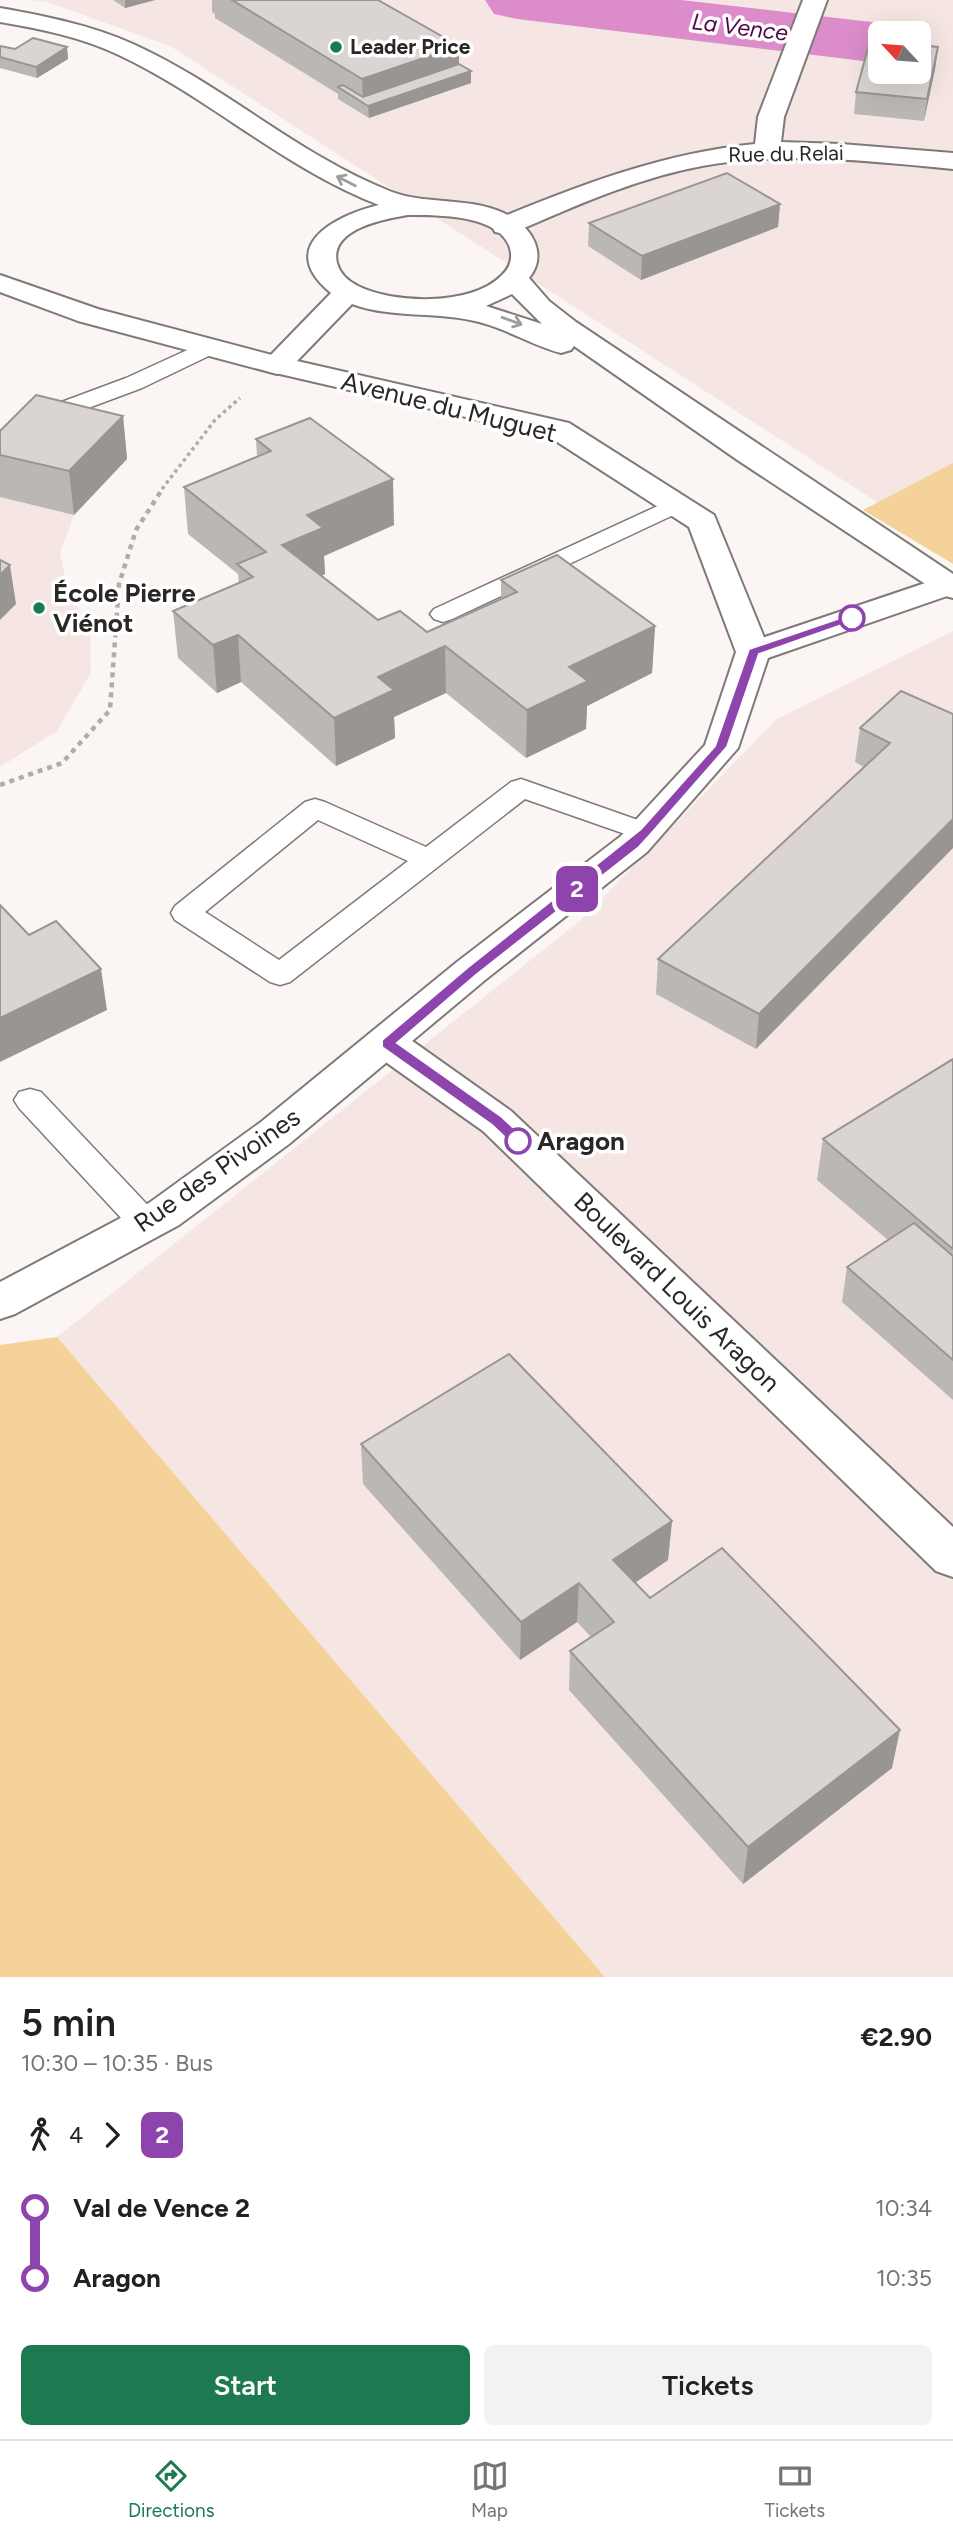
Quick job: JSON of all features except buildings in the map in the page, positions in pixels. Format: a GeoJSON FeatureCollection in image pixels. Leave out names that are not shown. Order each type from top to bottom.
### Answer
{"type":"FeatureCollection","features":[{"type":"Feature","properties":{"kind":"street"},"geometry":{"type":"LineString","coordinates":[[0,15],[77,31],[141,57],[330,173],[376,197],[408,207]]}},
{"type":"Feature","properties":{"kind":"street"},"geometry":{"type":"LineString","coordinates":[[767,151],[771,117],[806,20]]}},
{"type":"Feature","properties":{"kind":"street"},"geometry":{"type":"LineString","coordinates":[[239,118],[316,181],[334,212],[321,261],[329,278],[348,292],[376,303],[446,306],[498,316],[532,328],[706,426]]}},
{"type":"Feature","properties":{"kind":"street","name":"Rue du Relai"},"geometry":{"type":"LineString","coordinates":[[505,226],[560,202],[672,166],[717,155],[767,151],[841,152],[953,161]]}},
{"type":"Feature","properties":{"kind":"street"},"geometry":{"type":"LineString","coordinates":[[334,212],[382,211],[408,207],[462,210],[486,216],[505,226],[519,238],[526,251],[524,265],[515,279],[486,296],[446,306]]}},
{"type":"Feature","properties":{"kind":"street"},"geometry":{"type":"LineString","coordinates":[[515,279],[530,300],[554,322],[620,364],[706,426],[951,587]]}},
{"type":"Feature","properties":{"kind":"street","name":"Avenue du Muguet"},"geometry":{"type":"LineString","coordinates":[[0,283],[88,316],[207,348],[558,429],[703,522],[753,652]]}},
{"type":"Feature","properties":{"kind":"street"},"geometry":{"type":"LineString","coordinates":[[276,365],[348,292]]}},
{"type":"Feature","properties":{"kind":"street"},"geometry":{"type":"LineString","coordinates":[[387,1043],[471,971],[634,844],[721,747],[753,652],[951,587]]}},
{"type":"Feature","properties":{"kind":"street","name":"Rue des Pivoines"},"geometry":{"type":"LineString","coordinates":[[0,1302],[164,1214],[275,1133],[387,1043]]}},
{"type":"Feature","properties":{"kind":"street","name":"Boulevard Louis Aragon"},"geometry":{"type":"LineString","coordinates":[[387,1043],[497,1121],[953,1557]]}},
{"type":"Feature","properties":{"kind":"lane"},"geometry":{"type":"LineString","coordinates":[[16,427],[134,383],[207,348]]}},
{"type":"Feature","properties":{"kind":"lane"},"geometry":{"type":"LineString","coordinates":[[443,614],[675,505]]}},
{"type":"Feature","properties":{"kind":"lane"},"geometry":{"type":"LineString","coordinates":[[428,859],[315,808],[185,913],[279,975],[521,788],[645,832]]}},
{"type":"Feature","properties":{"kind":"lane"},"geometry":{"type":"LineString","coordinates":[[30,1100],[146,1224]]}},
{"type":"Feature","properties":{"kind":"path"},"geometry":{"type":"LineString","coordinates":[[0,785],[62,763],[110,710],[120,584],[136,530],[174,471],[215,420],[276,365]]}},
{"type":"Feature","properties":{"kind":"shaded area"},"geometry":{"type":"Polygon","coordinates":[[[30,0],[953,0],[953,551],[170,46],[47,2],[30,0]]]}},
{"type":"Feature","properties":{"kind":"shaded area","name":"École Pierre Viénot"},"geometry":{"type":"Polygon","coordinates":[[[41,438],[127,459],[74,515],[60,553],[67,587],[90,630],[91,673],[57,731],[0,767],[0,443],[41,438]]]}},
{"type":"Feature","properties":{"kind":"shaded area"},"geometry":{"type":"Polygon","coordinates":[[[953,463],[953,564],[863,510],[953,463]]]}},
{"type":"Feature","properties":{"kind":"shaded area"},"geometry":{"type":"Polygon","coordinates":[[[953,631],[953,1977],[605,1977],[57,1337],[581,920],[777,719],[953,631]]]}},
{"type":"Feature","properties":{"kind":"shaded area"},"geometry":{"type":"Polygon","coordinates":[[[57,1337],[605,1977],[0,1977],[0,1345],[57,1337]]]}},
{"type":"Feature","properties":{"kind":"waterway","name":"La Vence"},"geometry":{"type":"LineString","coordinates":[[517,0],[868,42]]}},
{"type":"Feature","properties":{"kind":"bus line","name":"2"},"geometry":{"type":"LineString","coordinates":[[518,1141],[497,1121],[387,1043],[471,971],[634,844],[721,747],[753,652],[852,618]]}},
{"type":"Feature","properties":{"kind":"place","name":"Leader Price"},"geometry":{"type":"Point","coordinates":[336,47]}},
{"type":"Feature","properties":{"kind":"place","name":"École Pierre Viénot"},"geometry":{"type":"Point","coordinates":[39,608]}},
{"type":"Feature","properties":{"kind":"place","name":"Aragon"},"geometry":{"type":"Point","coordinates":[518,1141]}}]}
